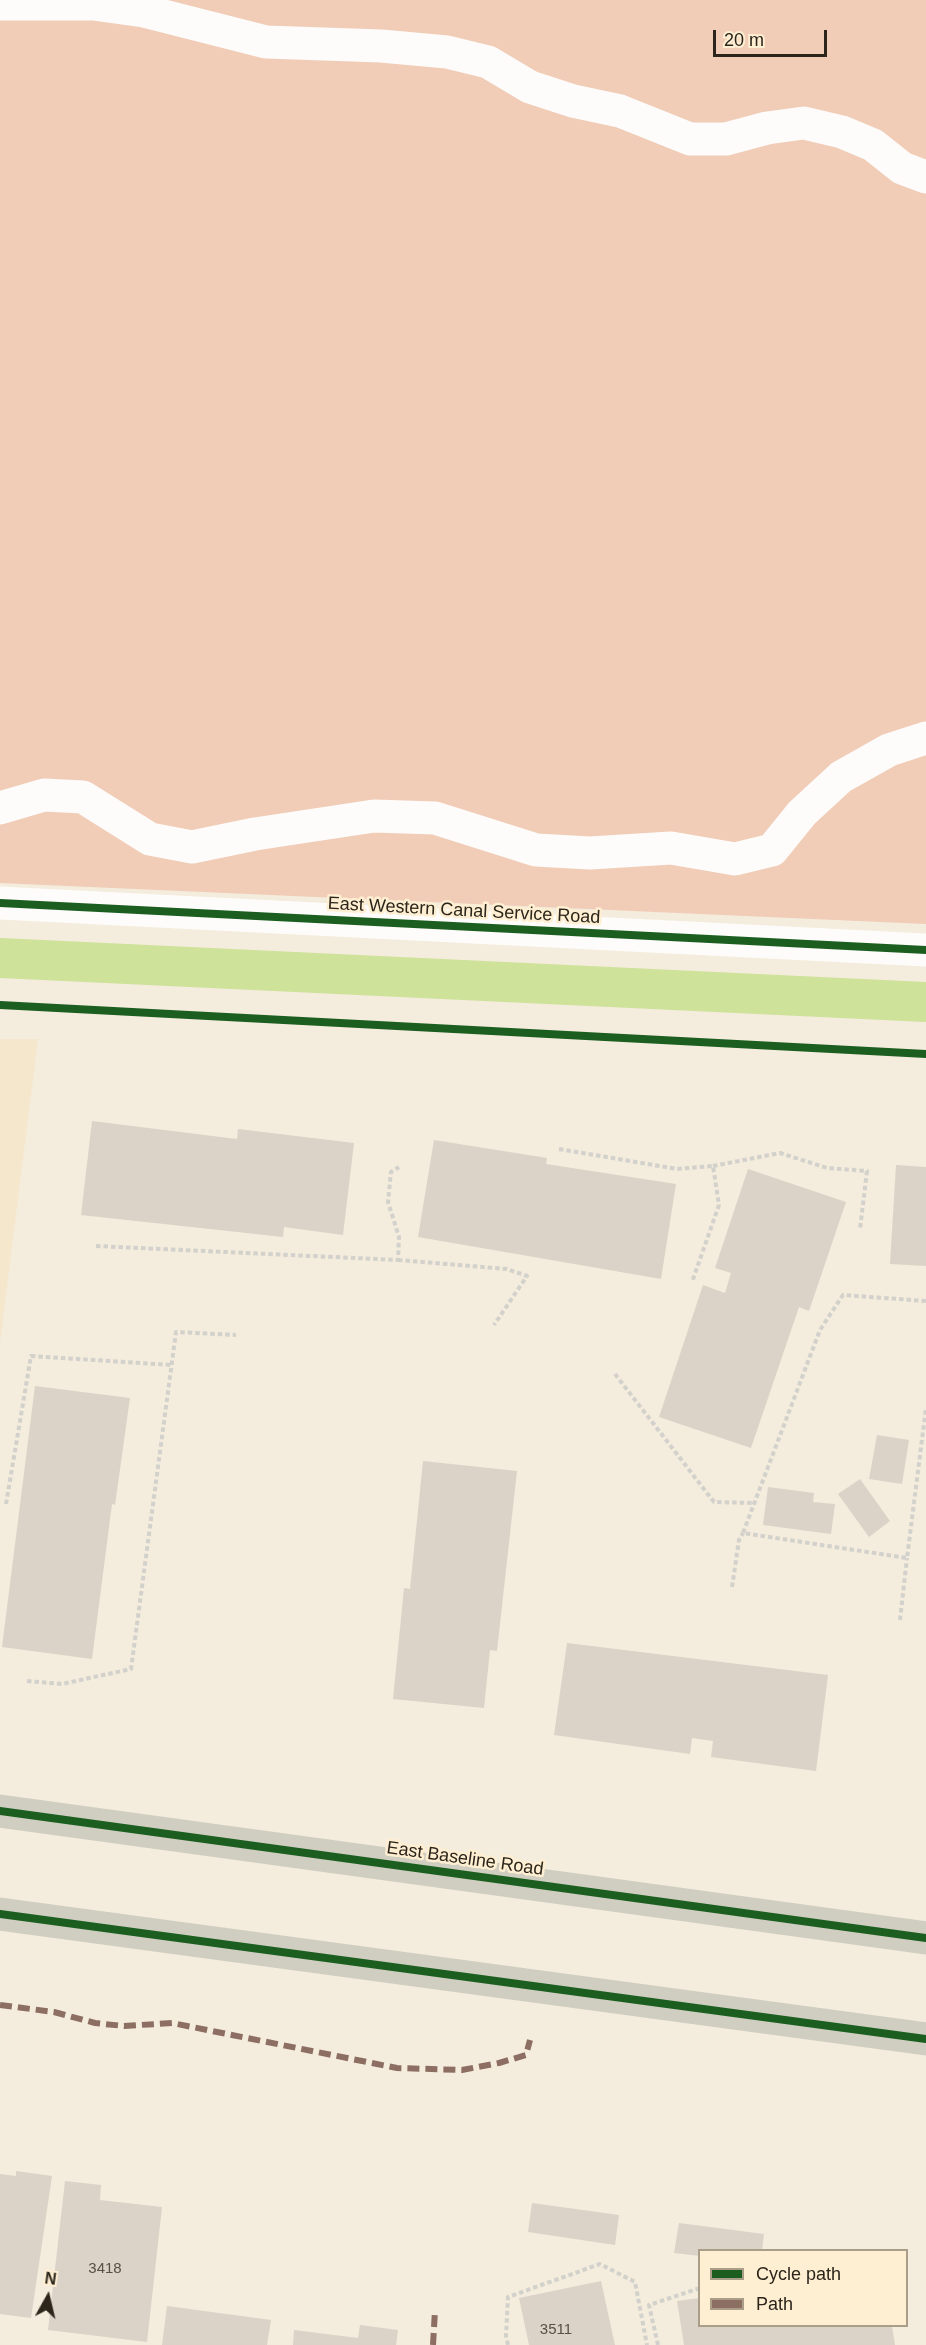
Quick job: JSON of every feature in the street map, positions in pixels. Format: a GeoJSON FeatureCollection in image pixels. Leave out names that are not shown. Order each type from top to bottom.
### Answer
{"type":"FeatureCollection","features":[{"type":"Feature","properties":{"kind":"main road","name":"East Baseline Road"},"geometry":{"type":"LineString","coordinates":[[0,1811],[926,1938]]}},
{"type":"Feature","properties":{"kind":"main road"},"geometry":{"type":"LineString","coordinates":[[0,1914],[926,2038]]}},
{"type":"Feature","properties":{"kind":"lane"},"geometry":{"type":"LineString","coordinates":[[0,4],[93,4],[144,12],[266,42],[381,46],[447,52],[488,62],[530,87],[573,101],[620,111],[690,139],[726,139],[767,128],[804,123],[842,132],[873,145],[902,168],[926,177]]}},
{"type":"Feature","properties":{"kind":"lane"},"geometry":{"type":"LineString","coordinates":[[0,808],[44,795],[83,796],[150,839],[192,847],[266,832],[374,816],[435,818],[536,850],[590,853],[671,848],[735,859],[772,850],[802,813],[842,777],[889,750],[926,738]]}},
{"type":"Feature","properties":{"kind":"lane","name":"East Western Canal Service Road"},"geometry":{"type":"LineString","coordinates":[[0,903],[926,950]]}},
{"type":"Feature","properties":{"kind":"path"},"geometry":{"type":"LineString","coordinates":[[559,1149],[677,1169],[713,1166],[780,1153],[827,1168],[867,1171],[860,1228]]}},
{"type":"Feature","properties":{"kind":"path"},"geometry":{"type":"LineString","coordinates":[[692,1282],[718,1205],[713,1166]]}},
{"type":"Feature","properties":{"kind":"path"},"geometry":{"type":"LineString","coordinates":[[398,1260],[399,1237],[388,1203],[391,1172],[399,1167]]}},
{"type":"Feature","properties":{"kind":"path"},"geometry":{"type":"LineString","coordinates":[[96,1246],[398,1260],[507,1269],[527,1276],[494,1325]]}},
{"type":"Feature","properties":{"kind":"path"},"geometry":{"type":"LineString","coordinates":[[732,1587],[739,1539],[820,1330],[843,1295],[926,1301]]}},
{"type":"Feature","properties":{"kind":"path"},"geometry":{"type":"LineString","coordinates":[[27,1681],[62,1684],[131,1669],[176,1332],[236,1335]]}},
{"type":"Feature","properties":{"kind":"path"},"geometry":{"type":"LineString","coordinates":[[6,1504],[30,1356],[172,1365]]}},
{"type":"Feature","properties":{"kind":"path"},"geometry":{"type":"LineString","coordinates":[[615,1374],[714,1502],[754,1503]]}},
{"type":"Feature","properties":{"kind":"path"},"geometry":{"type":"LineString","coordinates":[[900,1620],[926,1408]]}},
{"type":"Feature","properties":{"kind":"path"},"geometry":{"type":"LineString","coordinates":[[743,1533],[907,1558]]}},
{"type":"Feature","properties":{"kind":"path"},"geometry":{"type":"LineString","coordinates":[[508,2345],[506,2336],[508,2297],[600,2264],[635,2282],[647,2345]]}},
{"type":"Feature","properties":{"kind":"path"},"geometry":{"type":"LineString","coordinates":[[658,2345],[649,2304],[698,2288]]}},
{"type":"Feature","properties":{"kind":"shaded area"},"geometry":{"type":"Polygon","coordinates":[[[0,0],[926,0],[926,924],[0,883],[0,0]]]}},
{"type":"Feature","properties":{"kind":"shaded area"},"geometry":{"type":"Polygon","coordinates":[[[0,1039],[38,1039],[0,1342],[0,1039]]]}},
{"type":"Feature","properties":{"kind":"building"},"geometry":{"type":"Polygon","coordinates":[[[92,1121],[237,1139],[238,1129],[354,1143],[343,1235],[284,1227],[283,1237],[81,1215],[92,1121]]]}},
{"type":"Feature","properties":{"kind":"building"},"geometry":{"type":"Polygon","coordinates":[[[434,1140],[547,1158],[546,1164],[676,1184],[661,1279],[418,1237],[434,1140]]]}},
{"type":"Feature","properties":{"kind":"building"},"geometry":{"type":"Polygon","coordinates":[[[896,1165],[926,1167],[926,1266],[890,1264],[896,1165]]]}},
{"type":"Feature","properties":{"kind":"building"},"geometry":{"type":"Polygon","coordinates":[[[748,1169],[846,1202],[809,1311],[799,1307],[751,1448],[659,1417],[703,1285],[725,1293],[731,1273],[715,1268],[748,1169]]]}},
{"type":"Feature","properties":{"kind":"building"},"geometry":{"type":"Polygon","coordinates":[[[35,1386],[130,1398],[115,1505],[112,1504],[92,1659],[2,1647],[35,1386]]]}},
{"type":"Feature","properties":{"kind":"building"},"geometry":{"type":"Polygon","coordinates":[[[877,1435],[909,1440],[902,1484],[869,1479],[877,1435]]]}},
{"type":"Feature","properties":{"kind":"building"},"geometry":{"type":"Polygon","coordinates":[[[423,1461],[517,1471],[497,1651],[490,1650],[484,1708],[393,1699],[404,1588],[410,1589],[423,1461]]]}},
{"type":"Feature","properties":{"kind":"building"},"geometry":{"type":"Polygon","coordinates":[[[860,1479],[890,1521],[869,1537],[838,1494],[860,1479]]]}},
{"type":"Feature","properties":{"kind":"building"},"geometry":{"type":"Polygon","coordinates":[[[768,1487],[814,1493],[813,1502],[835,1504],[831,1534],[763,1525],[768,1487]]]}},
{"type":"Feature","properties":{"kind":"building"},"geometry":{"type":"Polygon","coordinates":[[[567,1643],[828,1675],[816,1771],[711,1757],[713,1741],[692,1738],[690,1754],[554,1735],[567,1643]]]}},
{"type":"Feature","properties":{"kind":"building"},"geometry":{"type":"Polygon","coordinates":[[[16,2171],[52,2176],[31,2318],[0,2314],[0,2174],[16,2176],[16,2171]]]}},
{"type":"Feature","properties":{"kind":"building"},"geometry":{"type":"Polygon","coordinates":[[[65,2181],[101,2185],[100,2200],[162,2207],[147,2342],[48,2330],[65,2181]]]}},
{"type":"Feature","properties":{"kind":"building"},"geometry":{"type":"Polygon","coordinates":[[[532,2203],[619,2215],[615,2245],[528,2232],[532,2203]]]}},
{"type":"Feature","properties":{"kind":"building"},"geometry":{"type":"Polygon","coordinates":[[[679,2223],[764,2234],[762,2249],[698,2249],[698,2256],[674,2253],[679,2223]]]}},
{"type":"Feature","properties":{"kind":"building"},"geometry":{"type":"Polygon","coordinates":[[[601,2281],[615,2345],[529,2345],[519,2298],[601,2281]]]}},
{"type":"Feature","properties":{"kind":"building"},"geometry":{"type":"Polygon","coordinates":[[[698,2298],[698,2327],[892,2327],[895,2345],[684,2345],[677,2301],[698,2298]]]}},
{"type":"Feature","properties":{"kind":"building"},"geometry":{"type":"Polygon","coordinates":[[[167,2306],[271,2320],[267,2345],[162,2345],[167,2306]]]}},
{"type":"Feature","properties":{"kind":"building"},"geometry":{"type":"Polygon","coordinates":[[[360,2325],[398,2330],[396,2345],[293,2345],[294,2330],[358,2338],[360,2325]]]}},
{"type":"Feature","properties":{"kind":"waterway"},"geometry":{"type":"LineString","coordinates":[[0,958],[926,1002]]}},
{"type":"Feature","properties":{"kind":"marked path"},"geometry":{"type":"LineString","coordinates":[[0,2005],[54,2012],[95,2023],[124,2026],[172,2023],[397,2068],[462,2070],[499,2063],[526,2055],[530,2040]]}},
{"type":"Feature","properties":{"kind":"marked path"},"geometry":{"type":"LineString","coordinates":[[433,2345],[435,2310]]}},
{"type":"Feature","properties":{"kind":"cycle path"},"geometry":{"type":"LineString","coordinates":[[0,903],[926,950]]}},
{"type":"Feature","properties":{"kind":"cycle path"},"geometry":{"type":"LineString","coordinates":[[0,1005],[926,1054]]}},
{"type":"Feature","properties":{"kind":"cycle path"},"geometry":{"type":"LineString","coordinates":[[0,1811],[926,1938]]}},
{"type":"Feature","properties":{"kind":"cycle path"},"geometry":{"type":"LineString","coordinates":[[0,1914],[926,2039]]}}]}
